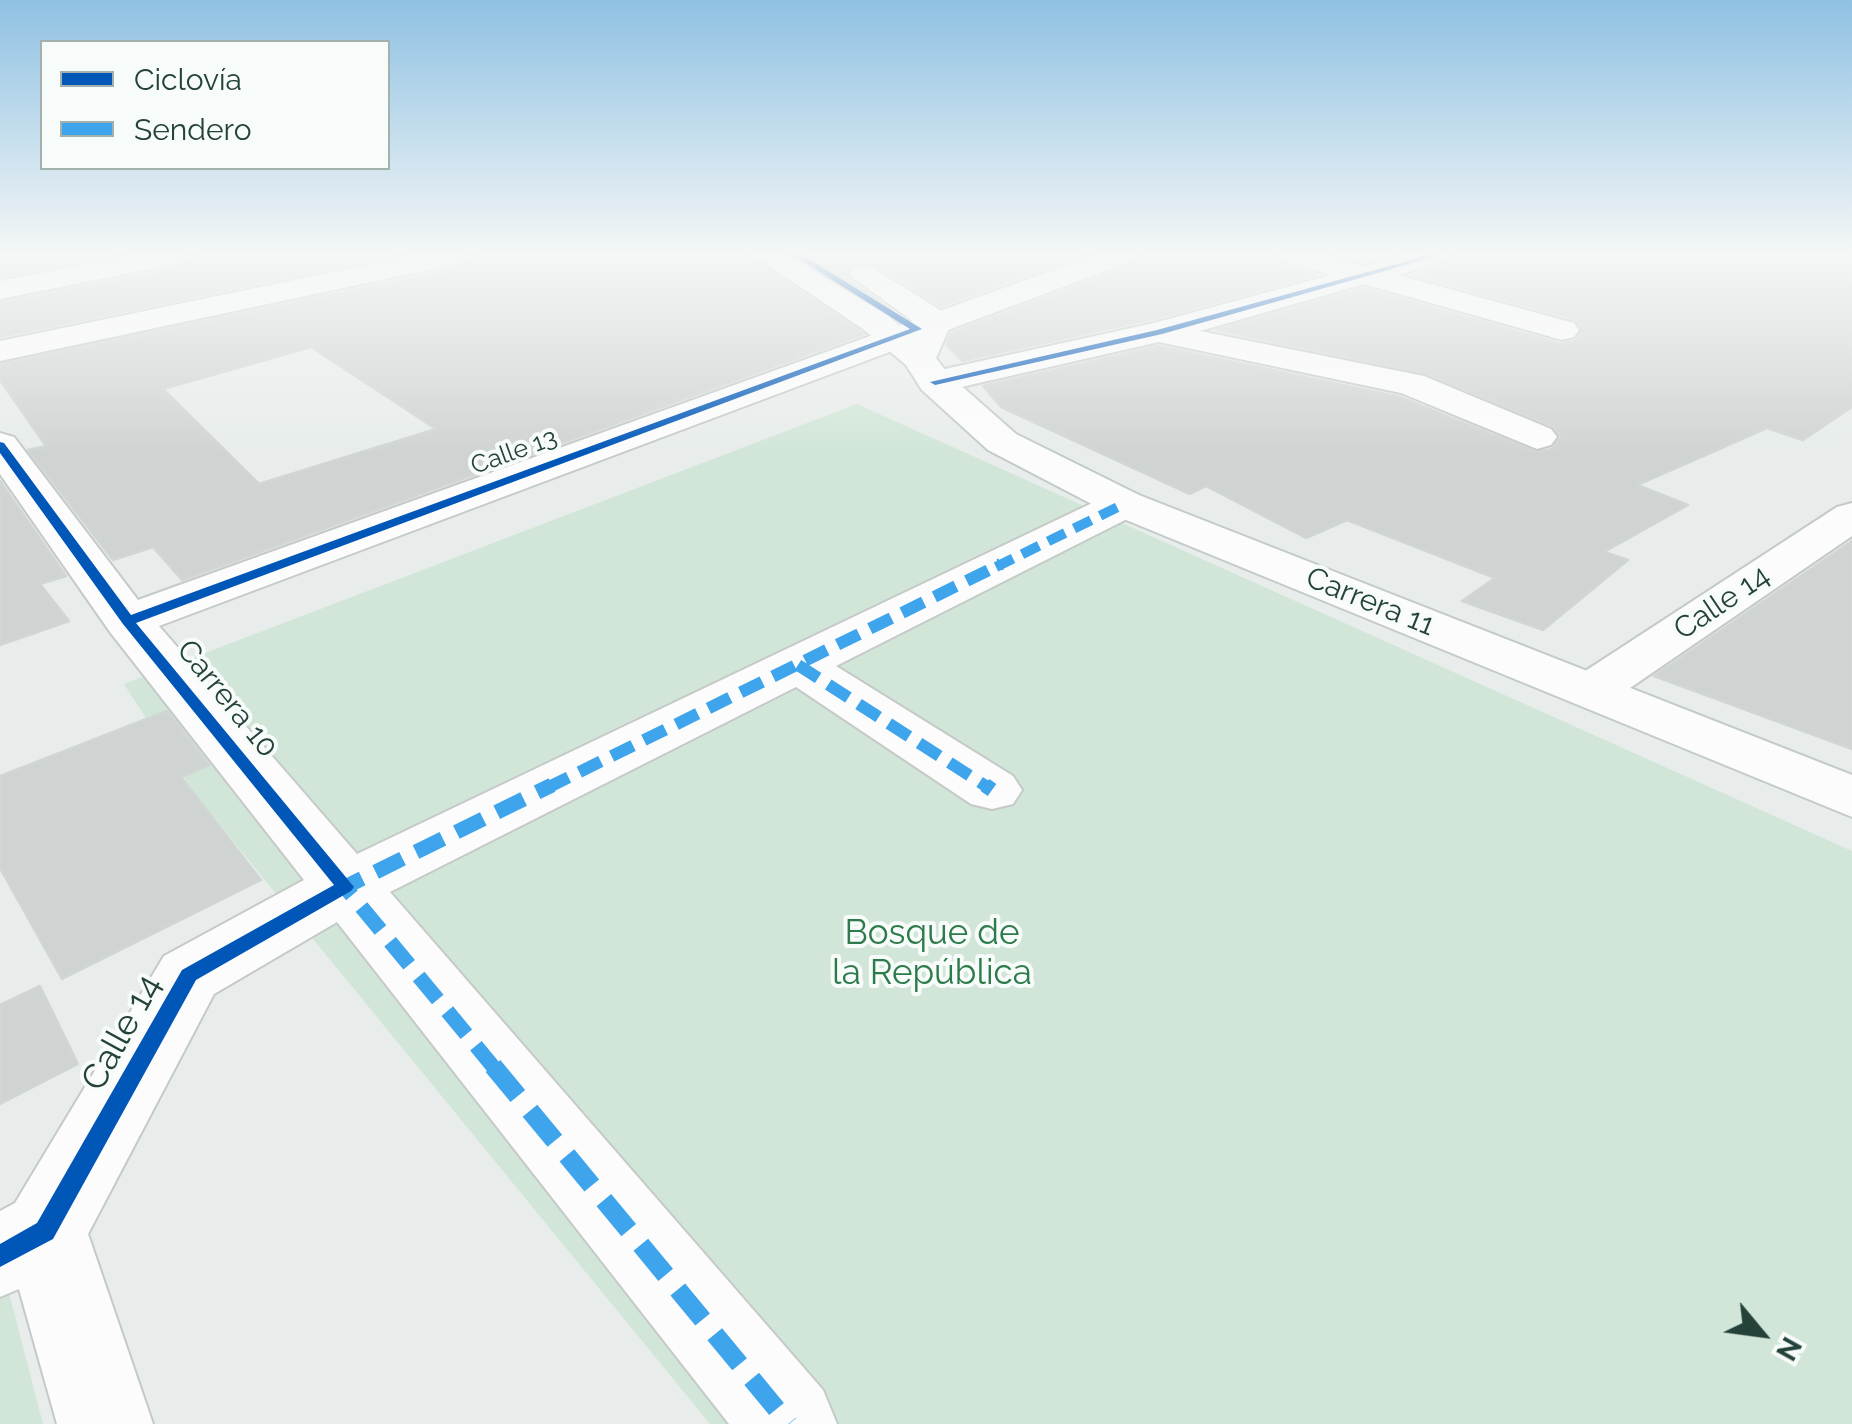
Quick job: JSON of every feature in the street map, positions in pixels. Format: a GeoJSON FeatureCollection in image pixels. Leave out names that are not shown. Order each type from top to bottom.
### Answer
{"type":"FeatureCollection","features":[{"type":"Feature","properties":{"kind":"street"},"geometry":{"type":"LineString","coordinates":[[0,351],[140,321]]}},
{"type":"Feature","properties":{"kind":"street","name":"Carrera 11"},"geometry":{"type":"LineString","coordinates":[[875,321],[921,350]]}},
{"type":"Feature","properties":{"kind":"street","name":"Carrera 11"},"geometry":{"type":"LineString","coordinates":[[894,321],[1002,442],[1124,504],[1852,796]]}},
{"type":"Feature","properties":{"kind":"street","name":"Calle 13"},"geometry":{"type":"LineString","coordinates":[[128,622],[921,350],[981,321]]}},
{"type":"Feature","properties":{"kind":"street"},"geometry":{"type":"LineString","coordinates":[[921,350],[1160,332],[1197,321]]}},
{"type":"Feature","properties":{"kind":"street"},"geometry":{"type":"LineString","coordinates":[[1531,321],[1562,330]]}},
{"type":"Feature","properties":{"kind":"street"},"geometry":{"type":"LineString","coordinates":[[1160,332],[1411,384],[1537,437]]}},
{"type":"Feature","properties":{"kind":"street","name":"Carrera 10"},"geometry":{"type":"LineString","coordinates":[[0,445],[128,622],[788,1424]]}},
{"type":"Feature","properties":{"kind":"street","name":"Calle 14"},"geometry":{"type":"LineString","coordinates":[[23,1244],[189,975],[345,887],[1124,504]]}},
{"type":"Feature","properties":{"kind":"street","name":"Calle 14"},"geometry":{"type":"LineString","coordinates":[[1592,690],[1850,520]]}},
{"type":"Feature","properties":{"kind":"street"},"geometry":{"type":"LineString","coordinates":[[798,665],[992,790]]}},
{"type":"Feature","properties":{"kind":"street"},"geometry":{"type":"LineString","coordinates":[[23,1244],[105,1424]]}},
{"type":"Feature","properties":{"kind":"green space","name":"Bosque de la República"},"geometry":{"type":"Polygon","coordinates":[[[857,404],[1852,851],[1852,1424],[710,1424],[196,796],[124,684],[857,404]]]}},
{"type":"Feature","properties":{"kind":"green space"},"geometry":{"type":"Polygon","coordinates":[[[6,1281],[43,1424],[0,1424],[0,1284],[6,1281]]]}},
{"type":"Feature","properties":{"kind":"building"},"geometry":{"type":"Polygon","coordinates":[[[0,321],[75,321],[0,337],[0,321]]]}},
{"type":"Feature","properties":{"kind":"building"},"geometry":{"type":"Polygon","coordinates":[[[203,321],[846,321],[864,334],[182,580],[153,547],[113,560],[28,450],[46,446],[0,380],[0,364],[203,321]],[[311,347],[163,389],[259,484],[436,429],[311,347]]]}},
{"type":"Feature","properties":{"kind":"building"},"geometry":{"type":"Polygon","coordinates":[[[981,321],[1142,321],[962,361],[946,344],[951,333],[981,321]]]}},
{"type":"Feature","properties":{"kind":"building"},"geometry":{"type":"Polygon","coordinates":[[[1246,321],[1482,321],[1561,344],[1575,341],[1582,332],[1576,321],[1852,321],[1852,407],[1803,440],[1767,428],[1637,485],[1688,505],[1604,552],[1628,560],[1543,630],[1462,601],[1495,578],[1347,520],[1306,538],[1206,486],[1190,494],[1001,407],[983,386],[1159,346],[1400,397],[1536,452],[1552,449],[1561,437],[1552,426],[1425,373],[1216,330],[1246,321]]]}},
{"type":"Feature","properties":{"kind":"building"},"geometry":{"type":"Polygon","coordinates":[[[0,481],[66,576],[40,584],[69,621],[0,645],[0,481]]]}},
{"type":"Feature","properties":{"kind":"building"},"geometry":{"type":"Polygon","coordinates":[[[1852,541],[1852,749],[1654,676],[1852,541]]]}},
{"type":"Feature","properties":{"kind":"building"},"geometry":{"type":"Polygon","coordinates":[[[167,711],[209,765],[181,777],[261,880],[62,979],[0,868],[0,776],[167,711]]]}},
{"type":"Feature","properties":{"kind":"building"},"geometry":{"type":"Polygon","coordinates":[[[40,986],[78,1064],[0,1104],[0,1005],[40,986]]]}},
{"type":"Feature","properties":{"kind":"marked path"},"geometry":{"type":"LineString","coordinates":[[789,1424],[345,887],[1124,504]]}},
{"type":"Feature","properties":{"kind":"marked path"},"geometry":{"type":"LineString","coordinates":[[798,665],[992,790]]}},
{"type":"Feature","properties":{"kind":"cycle path"},"geometry":{"type":"LineString","coordinates":[[905,321],[917,329]]}},
{"type":"Feature","properties":{"kind":"cycle path"},"geometry":{"type":"LineString","coordinates":[[935,382],[1197,321]]}},
{"type":"Feature","properties":{"kind":"cycle path"},"geometry":{"type":"LineString","coordinates":[[128,621],[917,329]]}},
{"type":"Feature","properties":{"kind":"cycle path"},"geometry":{"type":"LineString","coordinates":[[0,445],[128,621],[345,887],[189,975],[45,1231],[0,1256]]}}]}
